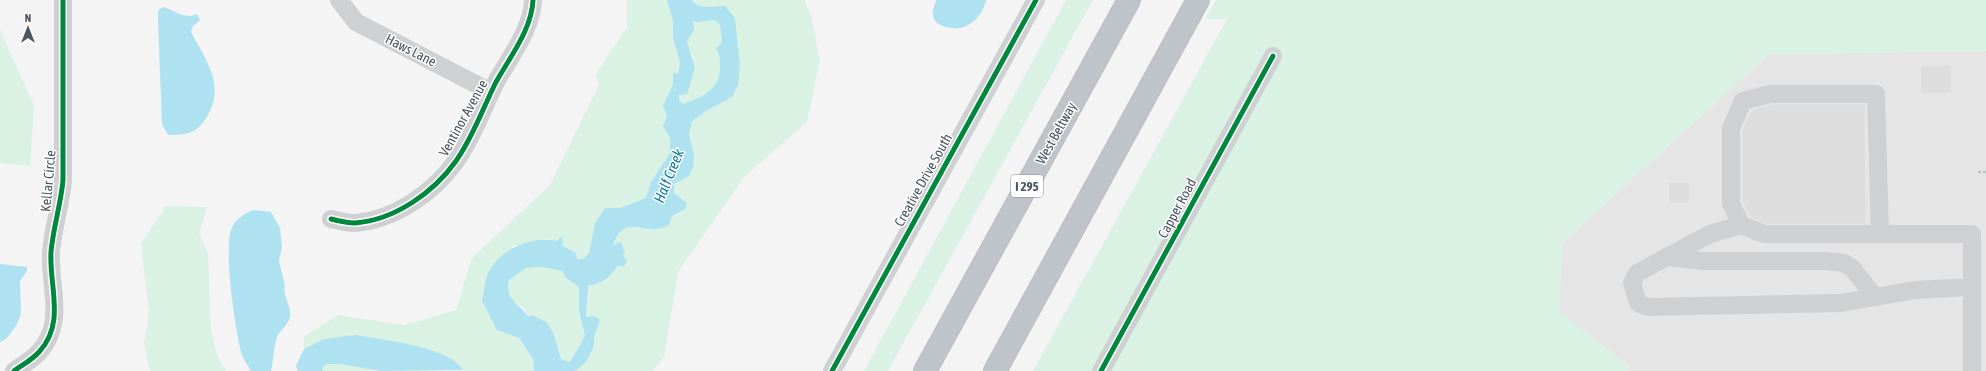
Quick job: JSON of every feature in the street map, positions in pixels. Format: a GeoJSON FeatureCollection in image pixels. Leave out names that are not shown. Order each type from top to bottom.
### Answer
{"type":"FeatureCollection","features":[{"type":"Feature","properties":{"kind":"highway","name":"West Beltway"},"geometry":{"type":"LineString","coordinates":[[925,371],[1129,0]]}},
{"type":"Feature","properties":{"kind":"highway"},"geometry":{"type":"LineString","coordinates":[[995,371],[1198,0]]}},
{"type":"Feature","properties":{"kind":"street","name":"Kellar Circle"},"geometry":{"type":"LineString","coordinates":[[14,371],[38,353],[50,338],[55,319],[51,255],[53,233],[61,205],[63,180],[63,0]]}},
{"type":"Feature","properties":{"kind":"street","name":"Haws Lane"},"geometry":{"type":"LineString","coordinates":[[339,0],[356,22],[491,92]]}},
{"type":"Feature","properties":{"kind":"street","name":"Ventinor Avenue"},"geometry":{"type":"LineString","coordinates":[[331,219],[354,223],[369,221],[395,212],[414,202],[437,183],[456,161],[528,24],[533,10],[533,0]]}},
{"type":"Feature","properties":{"kind":"street","name":"Creative Drive South"},"geometry":{"type":"LineString","coordinates":[[832,371],[1036,0]]}},
{"type":"Feature","properties":{"kind":"street","name":"Capper Road"},"geometry":{"type":"LineString","coordinates":[[1101,371],[1273,56]]}},
{"type":"Feature","properties":{"kind":"street"},"geometry":{"type":"LineString","coordinates":[[1741,225],[1731,203],[1731,128],[1743,101],[1770,94],[1876,94],[1880,233]]}},
{"type":"Feature","properties":{"kind":"street"},"geometry":{"type":"LineString","coordinates":[[1972,287],[1915,290],[1842,303],[1648,307],[1638,303],[1632,283],[1637,273],[1666,257],[1710,234],[1741,225],[1764,234],[1972,234],[1972,287],[1972,371]]}},
{"type":"Feature","properties":{"kind":"street"},"geometry":{"type":"LineString","coordinates":[[1666,257],[1703,261],[1827,261],[1844,263],[1852,268],[1875,297]]}},
{"type":"Feature","properties":{"kind":"path"},"geometry":{"type":"LineString","coordinates":[[1978,172],[1986,172]]}},
{"type":"Feature","properties":{"kind":"shaded area"},"geometry":{"type":"Polygon","coordinates":[[[1986,51],[1986,371],[1627,371],[1629,366],[1559,312],[1562,243],[1769,54],[1986,51]]]}},
{"type":"Feature","properties":{"kind":"green space"},"geometry":{"type":"Polygon","coordinates":[[[627,0],[667,0],[673,21],[673,38],[680,63],[678,74],[673,74],[673,85],[663,105],[667,117],[663,126],[670,138],[670,153],[651,182],[646,198],[620,208],[605,208],[595,223],[589,253],[584,259],[577,259],[576,253],[563,246],[562,237],[557,241],[547,239],[513,246],[497,330],[519,338],[533,359],[534,371],[462,371],[463,370],[324,339],[304,349],[304,337],[338,315],[404,325],[456,310],[472,258],[550,185],[599,85],[596,74],[627,27],[627,0]]]}},
{"type":"Feature","properties":{"kind":"green space"},"geometry":{"type":"Polygon","coordinates":[[[692,0],[806,0],[805,1],[812,19],[820,61],[807,122],[744,177],[678,272],[664,357],[652,371],[575,371],[586,359],[592,348],[600,320],[586,318],[588,286],[610,275],[618,266],[621,252],[620,242],[613,245],[618,232],[626,226],[649,229],[669,225],[672,216],[685,209],[687,203],[674,193],[674,183],[689,176],[694,154],[689,134],[692,121],[706,111],[732,97],[725,6],[702,6],[698,5],[692,0]]]}},
{"type":"Feature","properties":{"kind":"green space"},"geometry":{"type":"Polygon","coordinates":[[[1066,0],[1093,0],[888,371],[864,371],[1066,0]]]}},
{"type":"Feature","properties":{"kind":"green space"},"geometry":{"type":"Polygon","coordinates":[[[1216,0],[1986,0],[1986,51],[1769,54],[1562,243],[1559,312],[1629,366],[1627,371],[1033,371],[1227,19],[1205,19],[1216,0]]]}},
{"type":"Feature","properties":{"kind":"green space"},"geometry":{"type":"Polygon","coordinates":[[[693,20],[699,22],[714,20],[720,25],[722,42],[719,53],[721,69],[716,86],[700,98],[683,104],[678,100],[694,58],[687,41],[694,30],[693,20]]]}},
{"type":"Feature","properties":{"kind":"green space"},"geometry":{"type":"Polygon","coordinates":[[[0,30],[34,106],[30,166],[0,163],[0,30]]]}},
{"type":"Feature","properties":{"kind":"green space"},"geometry":{"type":"Polygon","coordinates":[[[166,206],[207,207],[199,233],[208,255],[211,332],[218,357],[226,371],[150,371],[144,344],[149,312],[141,244],[166,206]]]}},
{"type":"Feature","properties":{"kind":"green space"},"geometry":{"type":"Polygon","coordinates":[[[543,267],[563,271],[565,277],[579,287],[579,311],[585,336],[570,362],[561,359],[553,332],[529,317],[523,308],[513,301],[507,290],[509,280],[526,268],[543,267]]]}},
{"type":"Feature","properties":{"kind":"green space"},"geometry":{"type":"Polygon","coordinates":[[[327,364],[339,364],[381,371],[323,371],[322,368],[327,364]]]}},
{"type":"Feature","properties":{"kind":"water","name":"Half Creek"},"geometry":{"type":"Polygon","coordinates":[[[667,0],[692,0],[698,5],[702,6],[725,6],[735,18],[740,66],[738,85],[732,97],[706,111],[692,121],[689,134],[694,154],[693,168],[689,176],[674,184],[674,193],[687,203],[685,209],[672,216],[669,225],[660,228],[652,229],[630,227],[624,229],[618,235],[613,245],[621,242],[625,253],[623,256],[627,261],[624,266],[618,266],[605,279],[597,284],[588,286],[586,317],[595,316],[600,320],[594,337],[594,346],[586,362],[575,371],[534,371],[533,359],[519,338],[497,330],[482,301],[487,275],[497,261],[512,249],[529,242],[539,240],[557,241],[562,236],[563,246],[576,253],[577,259],[584,259],[589,253],[595,223],[605,208],[620,208],[646,198],[651,182],[670,153],[670,138],[663,126],[667,117],[663,105],[673,85],[673,73],[678,74],[680,63],[673,38],[673,21],[667,0]],[[714,20],[699,22],[693,21],[694,30],[687,41],[695,68],[687,94],[679,95],[679,100],[683,104],[704,95],[710,90],[718,79],[720,72],[720,60],[716,49],[722,42],[720,25],[714,20]],[[543,267],[526,268],[509,280],[509,292],[513,301],[529,317],[532,315],[546,322],[553,332],[561,359],[570,362],[585,336],[579,311],[579,287],[565,277],[563,271],[543,267]]]}},
{"type":"Feature","properties":{"kind":"water"},"geometry":{"type":"Polygon","coordinates":[[[936,0],[986,0],[981,13],[972,23],[960,28],[953,28],[941,25],[934,20],[933,12],[936,0]]]}},
{"type":"Feature","properties":{"kind":"water"},"geometry":{"type":"Polygon","coordinates":[[[162,7],[188,16],[197,14],[200,20],[193,26],[191,32],[208,63],[214,84],[215,95],[212,106],[203,123],[195,130],[180,135],[168,135],[162,124],[158,11],[162,7]]]}},
{"type":"Feature","properties":{"kind":"water"},"geometry":{"type":"Polygon","coordinates":[[[253,210],[271,212],[280,228],[282,247],[279,261],[285,286],[284,290],[290,309],[290,317],[288,322],[277,337],[271,371],[251,371],[244,359],[236,329],[231,292],[229,241],[232,226],[243,215],[253,210]]]}},
{"type":"Feature","properties":{"kind":"water"},"geometry":{"type":"Polygon","coordinates":[[[0,264],[27,267],[27,271],[20,281],[21,314],[16,326],[6,339],[0,342],[0,264]]]}},
{"type":"Feature","properties":{"kind":"water"},"geometry":{"type":"Polygon","coordinates":[[[355,335],[414,345],[430,350],[444,355],[455,362],[463,370],[381,371],[339,364],[327,364],[322,368],[323,371],[298,371],[296,366],[304,349],[324,339],[355,335]]]}},
{"type":"Feature","properties":{"kind":"building"},"geometry":{"type":"Polygon","coordinates":[[[1951,65],[1952,93],[1921,94],[1921,66],[1951,65]]]}},
{"type":"Feature","properties":{"kind":"building"},"geometry":{"type":"Polygon","coordinates":[[[1771,104],[1865,104],[1866,224],[1766,224],[1750,217],[1742,201],[1742,130],[1751,110],[1771,104]]]}},
{"type":"Feature","properties":{"kind":"building"},"geometry":{"type":"Polygon","coordinates":[[[1669,182],[1690,182],[1690,203],[1669,203],[1669,182]]]}},
{"type":"Feature","properties":{"kind":"cycle path"},"geometry":{"type":"LineString","coordinates":[[14,371],[39,352],[47,341],[52,329],[54,317],[51,252],[63,180],[63,0]]}},
{"type":"Feature","properties":{"kind":"cycle path"},"geometry":{"type":"LineString","coordinates":[[331,219],[355,223],[370,221],[385,216],[412,202],[437,183],[456,161],[468,142],[496,82],[525,32],[532,11],[533,0]]}},
{"type":"Feature","properties":{"kind":"cycle path"},"geometry":{"type":"LineString","coordinates":[[832,371],[1036,0]]}},
{"type":"Feature","properties":{"kind":"cycle path"},"geometry":{"type":"LineString","coordinates":[[1101,371],[1273,56]]}}]}
